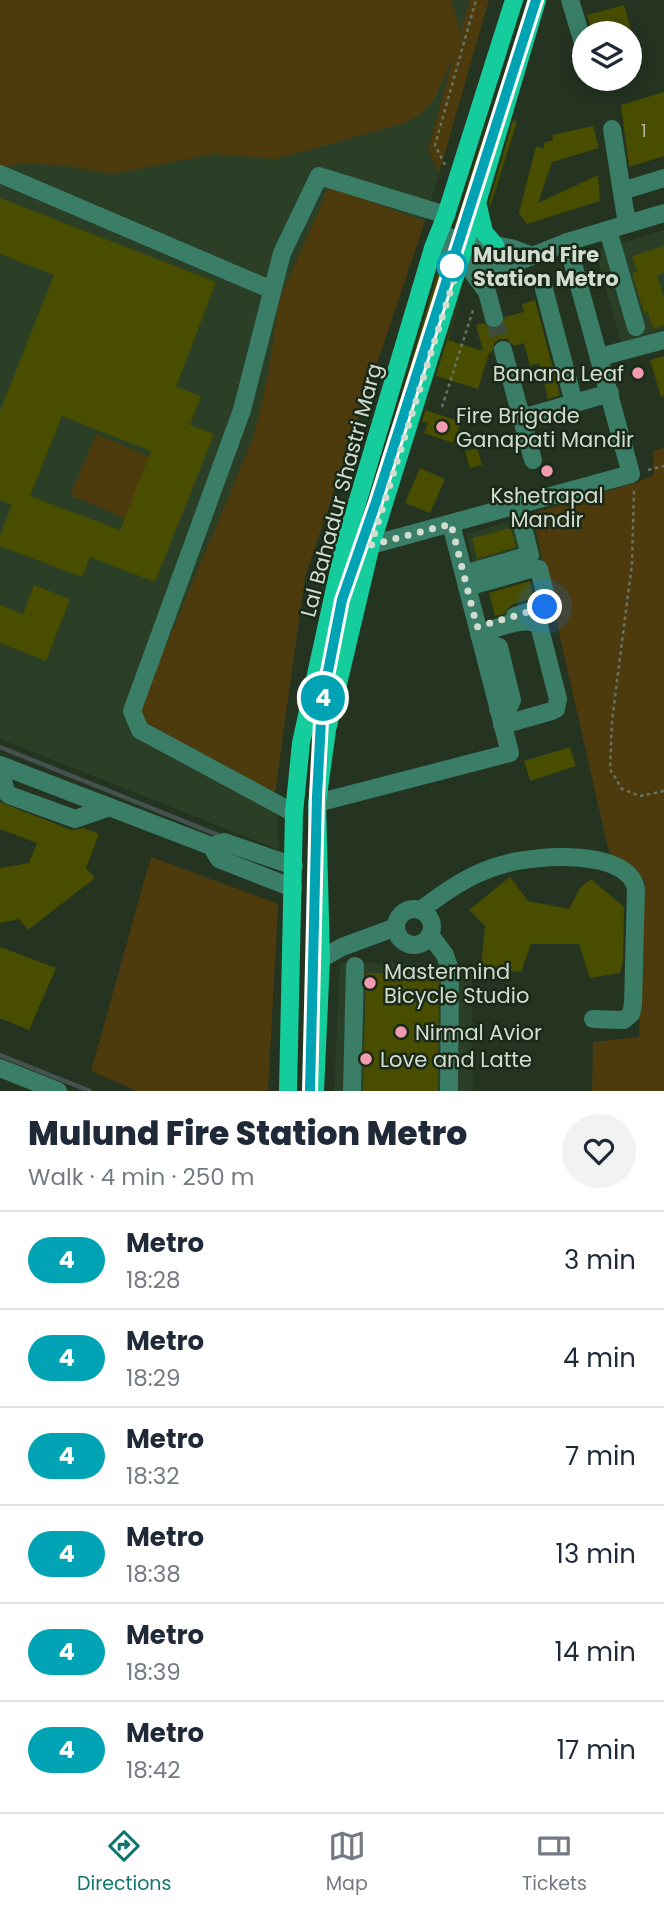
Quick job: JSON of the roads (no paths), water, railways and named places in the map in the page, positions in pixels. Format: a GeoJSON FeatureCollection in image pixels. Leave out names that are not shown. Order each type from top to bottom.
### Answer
{"type":"FeatureCollection","features":[{"type":"Feature","properties":{"kind":"main road","name":"Lal Bahadur Shastri Marg"},"geometry":{"type":"LineString","coordinates":[[288,1091],[295,813],[301,743],[344,547],[435,241],[446,215],[513,0]]}},
{"type":"Feature","properties":{"kind":"main road","name":"Lal Bahadur Shastri Marg"},"geometry":{"type":"LineString","coordinates":[[315,1091],[321,959],[317,803],[327,730],[371,545],[541,1]]}},
{"type":"Feature","properties":{"kind":"main road"},"geometry":{"type":"LineString","coordinates":[[477,203],[484,232],[495,245]]}},
{"type":"Feature","properties":{"kind":"street"},"geometry":{"type":"LineString","coordinates":[[570,0],[576,21]]}},
{"type":"Feature","properties":{"kind":"street"},"geometry":{"type":"LineString","coordinates":[[612,129],[627,224]]}},
{"type":"Feature","properties":{"kind":"street"},"geometry":{"type":"LineString","coordinates":[[0,174],[272,290]]}},
{"type":"Feature","properties":{"kind":"street"},"geometry":{"type":"LineString","coordinates":[[295,813],[140,730],[132,711],[242,410],[282,253],[319,176],[446,215]]}},
{"type":"Feature","properties":{"kind":"street"},"geometry":{"type":"LineString","coordinates":[[622,191],[664,178]]}},
{"type":"Feature","properties":{"kind":"street"},"geometry":{"type":"LineString","coordinates":[[435,241],[461,257],[507,265],[567,242],[664,213]]}},
{"type":"Feature","properties":{"kind":"street"},"geometry":{"type":"LineString","coordinates":[[608,230],[636,327]]}},
{"type":"Feature","properties":{"kind":"street"},"geometry":{"type":"LineString","coordinates":[[435,241],[466,240],[530,255]]}},
{"type":"Feature","properties":{"kind":"street"},"geometry":{"type":"LineString","coordinates":[[344,547],[371,545],[460,528],[631,474],[567,242]]}},
{"type":"Feature","properties":{"kind":"street"},"geometry":{"type":"LineString","coordinates":[[461,257],[487,292],[494,318]]}},
{"type":"Feature","properties":{"kind":"street"},"geometry":{"type":"LineString","coordinates":[[544,289],[574,403]]}},
{"type":"Feature","properties":{"kind":"street"},"geometry":{"type":"LineString","coordinates":[[600,357],[664,340]]}},
{"type":"Feature","properties":{"kind":"street"},"geometry":{"type":"LineString","coordinates":[[503,350],[533,460]]}},
{"type":"Feature","properties":{"kind":"street"},"geometry":{"type":"LineString","coordinates":[[522,418],[610,393]]}},
{"type":"Feature","properties":{"kind":"street"},"geometry":{"type":"LineString","coordinates":[[469,579],[530,555],[519,511]]}},
{"type":"Feature","properties":{"kind":"street"},"geometry":{"type":"LineString","coordinates":[[317,803],[510,753],[469,579],[460,528]]}},
{"type":"Feature","properties":{"kind":"street"},"geometry":{"type":"LineString","coordinates":[[469,579],[537,568],[549,603],[482,636]]}},
{"type":"Feature","properties":{"kind":"street"},"geometry":{"type":"LineString","coordinates":[[482,636],[526,621],[535,622],[558,699],[556,709],[552,711],[503,716]]}},
{"type":"Feature","properties":{"kind":"street"},"geometry":{"type":"LineString","coordinates":[[0,766],[6,792],[20,799],[75,819],[110,807]]}},
{"type":"Feature","properties":{"kind":"street"},"geometry":{"type":"LineString","coordinates":[[0,766],[211,846],[219,859],[293,888]]}},
{"type":"Feature","properties":{"kind":"street"},"geometry":{"type":"LineString","coordinates":[[211,846],[224,842],[294,866]]}},
{"type":"Feature","properties":{"kind":"street"},"geometry":{"type":"LineString","coordinates":[[421,910],[450,887],[507,863],[566,857],[610,862],[629,874],[635,880],[636,890],[631,1014],[624,1020],[593,1019]]}},
{"type":"Feature","properties":{"kind":"street"},"geometry":{"type":"LineString","coordinates":[[409,909],[421,910],[430,918],[432,930],[421,943],[410,944],[400,938],[396,927],[397,921],[409,909]]}},
{"type":"Feature","properties":{"kind":"street"},"geometry":{"type":"LineString","coordinates":[[321,959],[342,947],[396,927]]}},
{"type":"Feature","properties":{"kind":"street"},"geometry":{"type":"LineString","coordinates":[[430,935],[445,955],[450,970],[449,1091]]}},
{"type":"Feature","properties":{"kind":"street"},"geometry":{"type":"LineString","coordinates":[[352,1091],[355,966]]}},
{"type":"Feature","properties":{"kind":"street"},"geometry":{"type":"LineString","coordinates":[[0,1068],[58,1091]]}},
{"type":"Feature","properties":{"kind":"waterway"},"geometry":{"type":"LineString","coordinates":[[0,747],[223,837]]}},
{"type":"Feature","properties":{"kind":"waterway"},"geometry":{"type":"LineString","coordinates":[[0,1055],[90,1091]]}},
{"type":"Feature","properties":{"kind":"tunnel"},"geometry":{"type":"LineString","coordinates":[[494,318],[503,350]]}},
{"type":"Feature","properties":{"kind":"metro line","name":"4"},"geometry":{"type":"LineString","coordinates":[[310,1091],[322,702],[342,600],[376,502],[536,0]]}},
{"type":"Feature","properties":{"kind":"place","name":"Mulund Fire Station Metro"},"geometry":{"type":"Point","coordinates":[452,266]}},
{"type":"Feature","properties":{"kind":"place","name":"Banana Leaf"},"geometry":{"type":"Point","coordinates":[638,373]}},
{"type":"Feature","properties":{"kind":"place","name":"Fire Brigade Ganapati Mandir"},"geometry":{"type":"Point","coordinates":[442,427]}},
{"type":"Feature","properties":{"kind":"place","name":"Kshetrapal Mandir"},"geometry":{"type":"Point","coordinates":[547,471]}},
{"type":"Feature","properties":{"kind":"place","name":"Mastermind Bicycle Studio"},"geometry":{"type":"Point","coordinates":[370,983]}},
{"type":"Feature","properties":{"kind":"place","name":"Nirmal Avior"},"geometry":{"type":"Point","coordinates":[401,1032]}},
{"type":"Feature","properties":{"kind":"place","name":"Love and Latte"},"geometry":{"type":"Point","coordinates":[366,1059]}}]}
